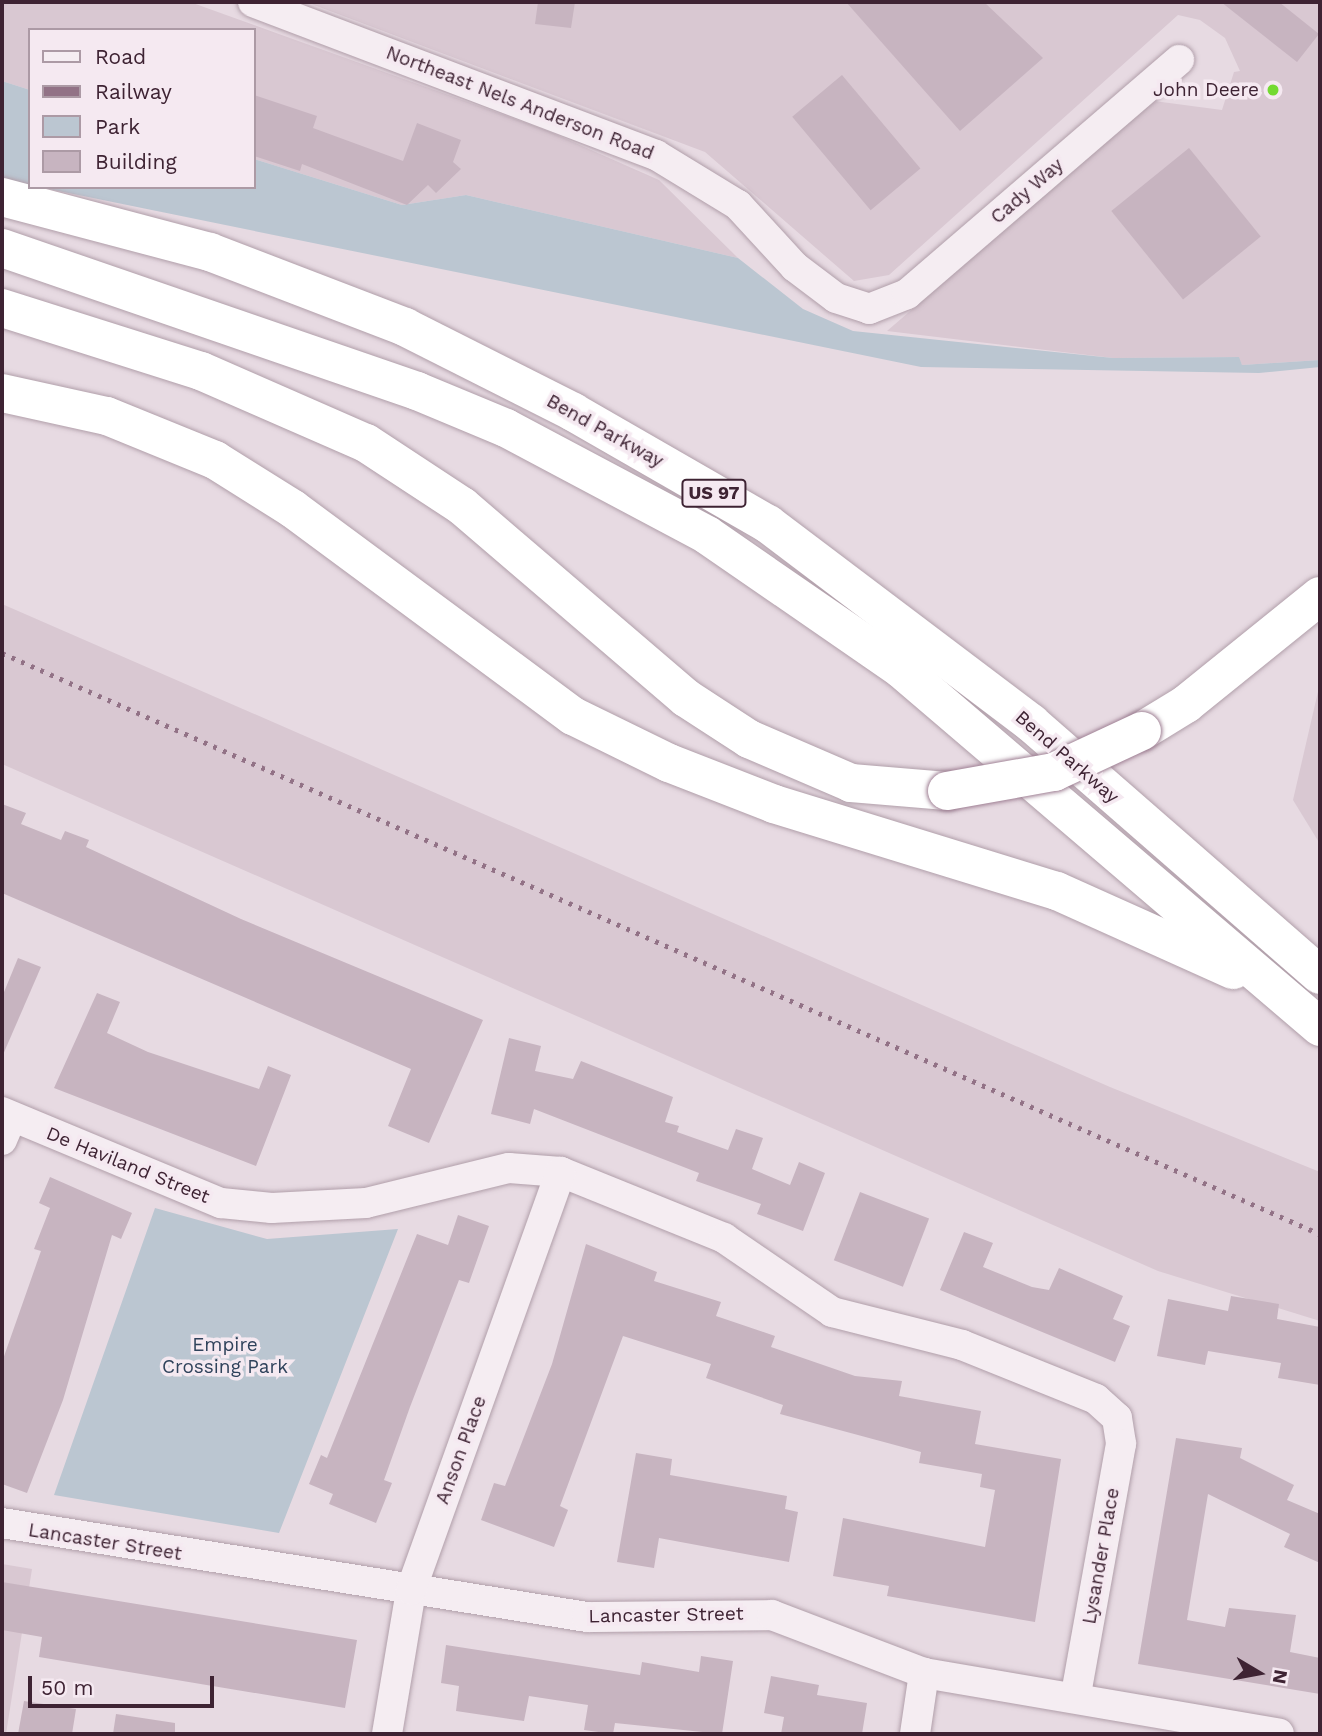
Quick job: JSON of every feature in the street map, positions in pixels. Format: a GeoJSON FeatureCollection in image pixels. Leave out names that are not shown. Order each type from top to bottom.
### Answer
{"type":"FeatureCollection","features":[{"type":"Feature","properties":{"kind":"highway","name":"Bend Parkway"},"geometry":{"type":"LineString","coordinates":[[2,197],[210,253],[405,327],[573,412],[768,524],[1031,723],[1320,975]]}},
{"type":"Feature","properties":{"kind":"highway","name":"Bend Parkway"},"geometry":{"type":"LineString","coordinates":[[2,248],[417,391],[506,428],[706,535],[901,670],[1320,1027]]}},
{"type":"Feature","properties":{"kind":"highway"},"geometry":{"type":"LineString","coordinates":[[2,308],[201,370],[366,443],[462,506],[686,698],[749,739],[851,783],[947,791],[1054,772],[1142,732],[1186,704],[1320,596]]}},
{"type":"Feature","properties":{"kind":"highway"},"geometry":{"type":"LineString","coordinates":[[2,393],[107,416],[215,460],[293,509],[573,716],[669,763],[774,804],[1057,891],[1271,988]]}},
{"type":"Feature","properties":{"kind":"street","name":"Northeast Nels Anderson Road"},"geometry":{"type":"LineString","coordinates":[[253,2],[656,155],[738,205],[795,267],[836,298],[869,309]]}},
{"type":"Feature","properties":{"kind":"street","name":"Cady Way"},"geometry":{"type":"LineString","coordinates":[[869,309],[907,294],[1179,60]]}},
{"type":"Feature","properties":{"kind":"street","name":"De Haviland Street"},"geometry":{"type":"LineString","coordinates":[[5,1123],[220,1203],[272,1208],[366,1203],[509,1168],[561,1172],[724,1238],[832,1312],[962,1345],[1096,1399],[1117,1418]]}},
{"type":"Feature","properties":{"kind":"street","name":"Anson Place"},"geometry":{"type":"LineString","coordinates":[[387,1734],[411,1590],[561,1172]]}},
{"type":"Feature","properties":{"kind":"street","name":"Lysander Place"},"geometry":{"type":"LineString","coordinates":[[1076,1695],[1121,1444],[1117,1418]]}},
{"type":"Feature","properties":{"kind":"street","name":"Lancaster Street"},"geometry":{"type":"LineString","coordinates":[[2,1523],[587,1617],[772,1615],[924,1673],[1076,1695],[1279,1734]]}},
{"type":"Feature","properties":{"kind":"street"},"geometry":{"type":"LineString","coordinates":[[915,1734],[924,1673]]}},
{"type":"Feature","properties":{"kind":"shaded area"},"geometry":{"type":"Polygon","coordinates":[[[2,2],[190,2],[548,131],[659,180],[738,258],[466,195],[402,205],[256,160],[256,28],[28,28],[28,89],[2,81],[2,2]]]}},
{"type":"Feature","properties":{"kind":"shaded area"},"geometry":{"type":"Polygon","coordinates":[[[306,2],[1320,2],[1320,360],[1242,365],[1238,357],[1113,358],[887,331],[1154,101],[1222,110],[1234,72],[1240,71],[1225,38],[1200,20],[1178,15],[889,275],[854,281],[705,152],[306,2]]]}},
{"type":"Feature","properties":{"kind":"shaded area"},"geometry":{"type":"Polygon","coordinates":[[[2,604],[1110,1087],[1320,1172],[1320,1321],[1158,1271],[2,764],[2,604]]]}},
{"type":"Feature","properties":{"kind":"shaded area"},"geometry":{"type":"Polygon","coordinates":[[[1320,683],[1320,844],[1293,800],[1320,683]]]}},
{"type":"Feature","properties":{"kind":"shaded area"},"geometry":{"type":"Polygon","coordinates":[[[2,1564],[32,1569],[6,1734],[2,1734],[2,1564]]]}},
{"type":"Feature","properties":{"kind":"green space"},"geometry":{"type":"Polygon","coordinates":[[[2,81],[28,89],[28,184],[2,178],[2,81]]]}},
{"type":"Feature","properties":{"kind":"green space"},"geometry":{"type":"Polygon","coordinates":[[[256,160],[402,205],[466,195],[738,258],[803,309],[853,331],[1113,358],[1239,357],[1242,365],[1320,360],[1320,367],[1259,373],[921,367],[49,189],[256,189],[256,160]]]}},
{"type":"Feature","properties":{"kind":"green space","name":"Empire Crossing Park"},"geometry":{"type":"Polygon","coordinates":[[[155,1208],[267,1239],[398,1229],[279,1533],[54,1495],[155,1208]]]}},
{"type":"Feature","properties":{"kind":"building"},"geometry":{"type":"Polygon","coordinates":[[[538,2],[575,2],[571,28],[535,24],[538,2]]]}},
{"type":"Feature","properties":{"kind":"building"},"geometry":{"type":"Polygon","coordinates":[[[846,2],[984,2],[1043,58],[960,131],[846,2]]]}},
{"type":"Feature","properties":{"kind":"building"},"geometry":{"type":"Polygon","coordinates":[[[1221,2],[1279,2],[1319,34],[1297,62],[1221,2]]]}},
{"type":"Feature","properties":{"kind":"building"},"geometry":{"type":"Polygon","coordinates":[[[842,75],[920,168],[871,210],[792,117],[842,75]]]}},
{"type":"Feature","properties":{"kind":"building"},"geometry":{"type":"Polygon","coordinates":[[[256,96],[317,116],[313,128],[403,161],[417,123],[461,140],[453,162],[461,169],[436,193],[428,185],[407,205],[302,164],[300,171],[256,157],[256,96]]]}},
{"type":"Feature","properties":{"kind":"building"},"geometry":{"type":"Polygon","coordinates":[[[1189,148],[1261,237],[1183,300],[1111,211],[1189,148]]]}},
{"type":"Feature","properties":{"kind":"building"},"geometry":{"type":"Polygon","coordinates":[[[2,804],[26,813],[21,824],[61,840],[65,831],[89,840],[86,847],[241,919],[483,1020],[429,1143],[388,1126],[411,1069],[2,893],[2,804]]]}},
{"type":"Feature","properties":{"kind":"building"},"geometry":{"type":"Polygon","coordinates":[[[18,958],[41,967],[2,1057],[2,997],[18,958]]]}},
{"type":"Feature","properties":{"kind":"building"},"geometry":{"type":"Polygon","coordinates":[[[97,993],[120,1002],[107,1033],[148,1052],[259,1089],[268,1066],[291,1075],[256,1166],[54,1088],[97,993]]]}},
{"type":"Feature","properties":{"kind":"building"},"geometry":{"type":"Polygon","coordinates":[[[509,1038],[541,1046],[535,1071],[573,1079],[581,1061],[673,1097],[665,1122],[679,1126],[677,1132],[728,1150],[736,1129],[763,1138],[752,1169],[790,1185],[799,1162],[825,1173],[803,1231],[757,1214],[761,1204],[696,1181],[699,1173],[534,1109],[530,1124],[491,1114],[509,1038]]]}},
{"type":"Feature","properties":{"kind":"building"},"geometry":{"type":"Polygon","coordinates":[[[50,1177],[132,1213],[121,1239],[112,1235],[63,1400],[27,1493],[2,1484],[2,1362],[41,1251],[34,1249],[50,1208],[39,1203],[50,1177]]]}},
{"type":"Feature","properties":{"kind":"building"},"geometry":{"type":"Polygon","coordinates":[[[860,1192],[929,1219],[903,1287],[834,1260],[860,1192]]]}},
{"type":"Feature","properties":{"kind":"building"},"geometry":{"type":"Polygon","coordinates":[[[458,1215],[489,1226],[469,1283],[459,1280],[410,1407],[384,1480],[392,1483],[376,1523],[329,1504],[333,1494],[309,1484],[321,1455],[327,1458],[417,1234],[448,1245],[458,1215]]]}},
{"type":"Feature","properties":{"kind":"building"},"geometry":{"type":"Polygon","coordinates":[[[964,1232],[993,1243],[983,1267],[1032,1287],[1049,1290],[1059,1268],[1123,1296],[1113,1319],[1130,1326],[1115,1362],[940,1290],[964,1232]]]}},
{"type":"Feature","properties":{"kind":"building"},"geometry":{"type":"Polygon","coordinates":[[[586,1244],[657,1272],[654,1281],[721,1302],[716,1316],[775,1336],[771,1347],[855,1376],[902,1381],[899,1396],[981,1411],[975,1444],[1061,1459],[1035,1622],[887,1596],[889,1586],[833,1576],[843,1518],[985,1547],[995,1490],[980,1487],[982,1474],[919,1463],[921,1452],[780,1414],[783,1405],[706,1378],[711,1364],[623,1336],[560,1506],[568,1510],[554,1547],[481,1520],[494,1483],[505,1486],[552,1364],[586,1244]]]}},
{"type":"Feature","properties":{"kind":"building"},"geometry":{"type":"Polygon","coordinates":[[[1231,1296],[1279,1304],[1277,1319],[1320,1327],[1320,1385],[1278,1378],[1281,1363],[1208,1351],[1205,1365],[1157,1356],[1168,1299],[1228,1311],[1231,1296]]]}},
{"type":"Feature","properties":{"kind":"building"},"geometry":{"type":"Polygon","coordinates":[[[1176,1438],[1242,1448],[1240,1458],[1294,1485],[1287,1500],[1320,1514],[1320,1563],[1284,1547],[1290,1534],[1208,1494],[1187,1620],[1225,1627],[1229,1608],[1296,1615],[1290,1652],[1320,1658],[1320,1694],[1138,1664],[1176,1438]]]}},
{"type":"Feature","properties":{"kind":"building"},"geometry":{"type":"Polygon","coordinates":[[[636,1453],[672,1459],[670,1475],[787,1496],[785,1509],[798,1512],[789,1562],[659,1538],[654,1568],[617,1562],[636,1453]]]}},
{"type":"Feature","properties":{"kind":"building"},"geometry":{"type":"Polygon","coordinates":[[[2,1582],[357,1640],[345,1708],[39,1657],[42,1637],[2,1630],[2,1582]]]}},
{"type":"Feature","properties":{"kind":"building"},"geometry":{"type":"Polygon","coordinates":[[[446,1645],[640,1675],[642,1662],[699,1672],[701,1656],[733,1661],[722,1734],[615,1723],[613,1734],[584,1730],[588,1705],[529,1696],[524,1721],[456,1711],[459,1686],[441,1683],[446,1645]]]}},
{"type":"Feature","properties":{"kind":"building"},"geometry":{"type":"Polygon","coordinates":[[[771,1676],[819,1685],[817,1695],[867,1703],[862,1734],[781,1734],[784,1717],[764,1713],[771,1676]]]}},
{"type":"Feature","properties":{"kind":"building"},"geometry":{"type":"Polygon","coordinates":[[[24,1701],[76,1709],[72,1734],[18,1734],[24,1701]]]}},
{"type":"Feature","properties":{"kind":"building"},"geometry":{"type":"Polygon","coordinates":[[[116,1714],[175,1723],[175,1734],[113,1734],[116,1714]]]}},
{"type":"Feature","properties":{"kind":"railway"},"geometry":{"type":"LineString","coordinates":[[2,653],[1320,1234]]}},
{"type":"Feature","properties":{"kind":"place","name":"John Deere"},"geometry":{"type":"Point","coordinates":[1273,90]}}]}
